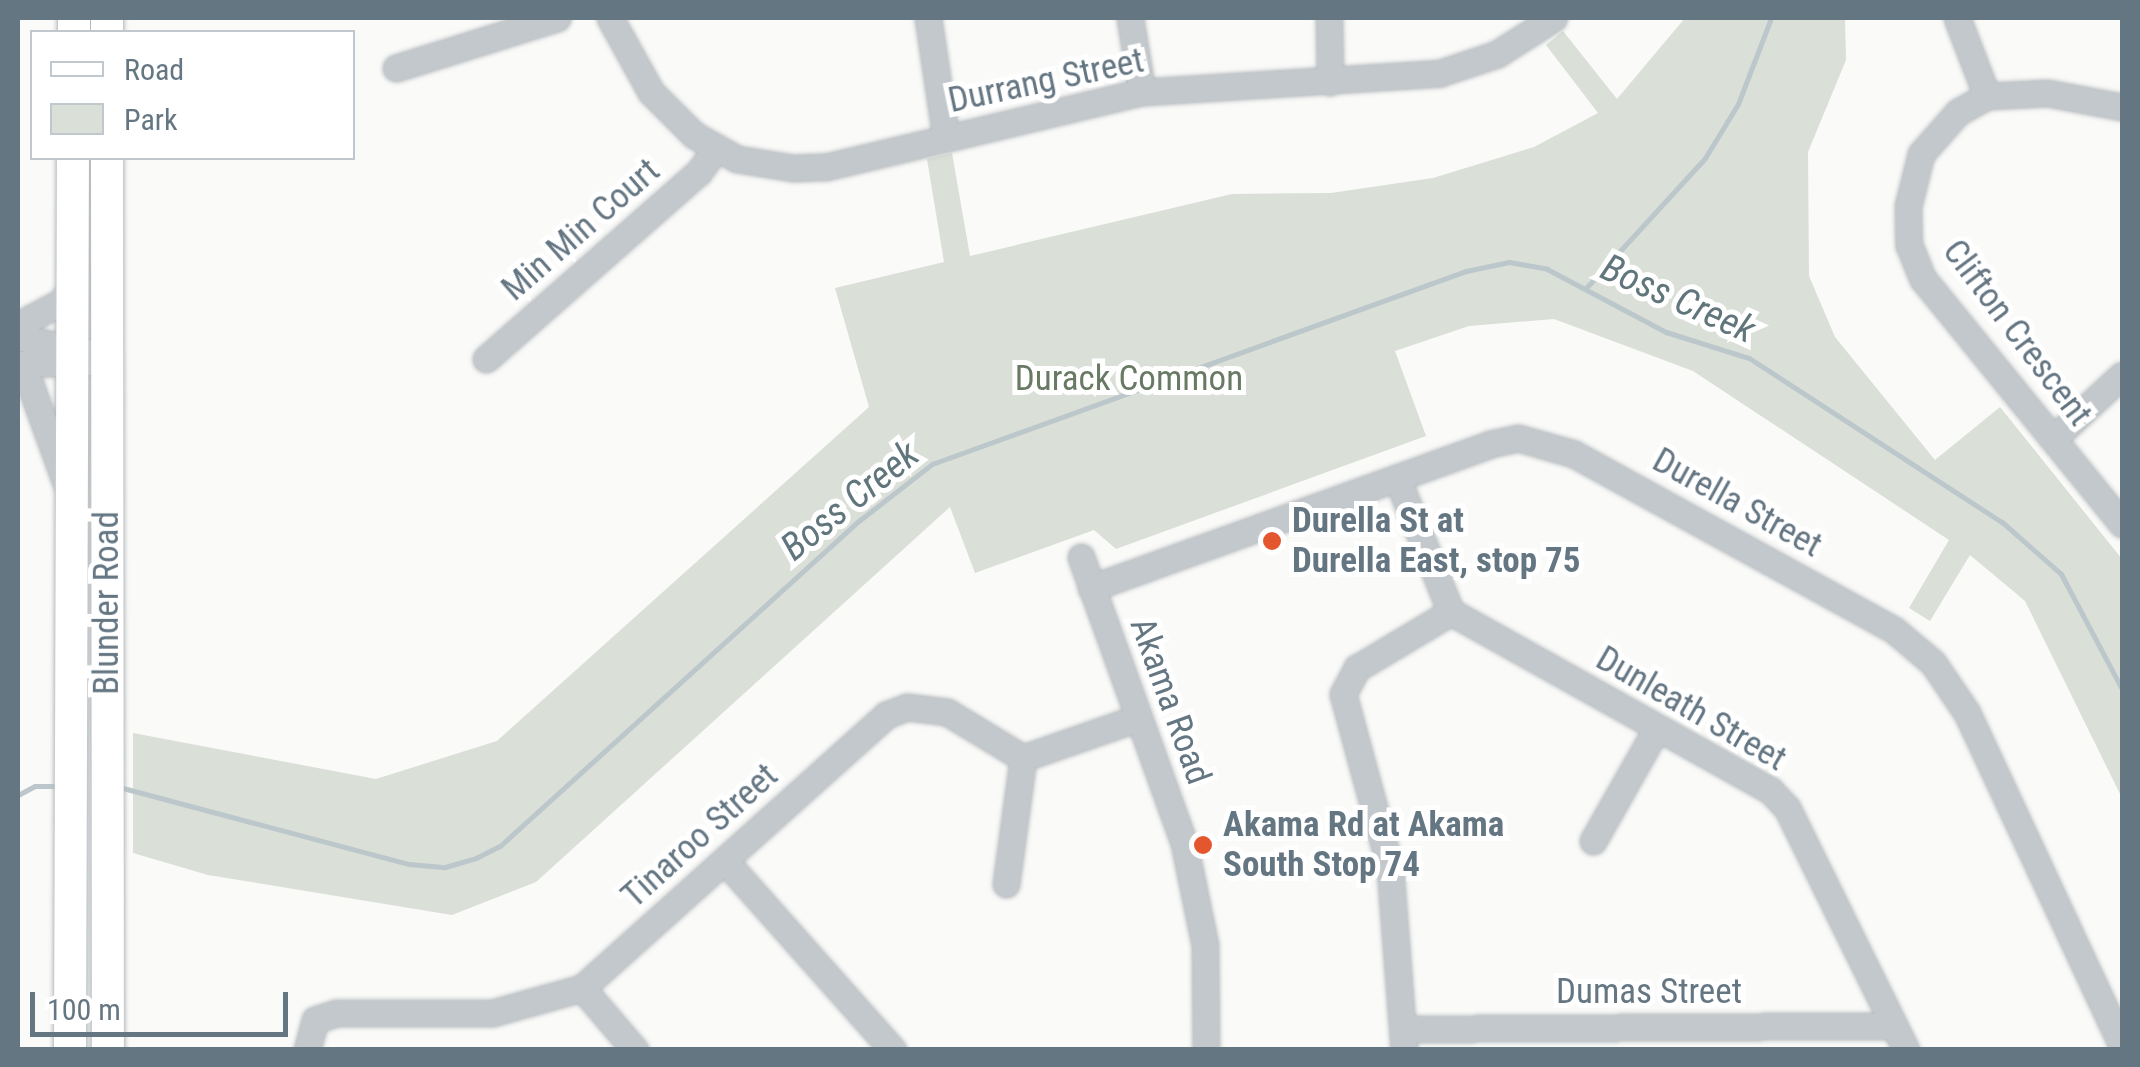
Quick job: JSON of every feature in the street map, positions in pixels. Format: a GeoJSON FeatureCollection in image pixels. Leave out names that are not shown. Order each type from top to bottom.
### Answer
{"type":"FeatureCollection","features":[{"type":"Feature","properties":{"kind":"main road","name":"Blunder Road"},"geometry":{"type":"LineString","coordinates":[[70,1050],[73,160]]}},
{"type":"Feature","properties":{"kind":"main road","name":"Blunder Road"},"geometry":{"type":"LineString","coordinates":[[106,160],[108,1050]]}},
{"type":"Feature","properties":{"kind":"street"},"geometry":{"type":"LineString","coordinates":[[396,68],[557,18]]}},
{"type":"Feature","properties":{"kind":"street","name":"Durrang Street"},"geometry":{"type":"LineString","coordinates":[[610,18],[651,92],[715,148],[766,166],[810,168],[1142,92],[1406,78],[1470,65],[1554,18]]}},
{"type":"Feature","properties":{"kind":"street"},"geometry":{"type":"LineString","coordinates":[[928,18],[946,138]]}},
{"type":"Feature","properties":{"kind":"street"},"geometry":{"type":"LineString","coordinates":[[1130,18],[1142,92]]}},
{"type":"Feature","properties":{"kind":"street"},"geometry":{"type":"LineString","coordinates":[[1329,18],[1330,82]]}},
{"type":"Feature","properties":{"kind":"street"},"geometry":{"type":"LineString","coordinates":[[1957,18],[1987,96],[2047,93],[2122,107]]}},
{"type":"Feature","properties":{"kind":"street","name":"Clifton Crescent"},"geometry":{"type":"LineString","coordinates":[[1987,96],[1958,112],[1921,154],[1911,178],[1909,245],[1923,279],[2122,524]]}},
{"type":"Feature","properties":{"kind":"street","name":"Min Min Court"},"geometry":{"type":"LineString","coordinates":[[486,359],[700,172],[715,148]]}},
{"type":"Feature","properties":{"kind":"street"},"geometry":{"type":"LineString","coordinates":[[18,325],[61,302],[72,286]]}},
{"type":"Feature","properties":{"kind":"street"},"geometry":{"type":"LineString","coordinates":[[18,337],[72,358]]}},
{"type":"Feature","properties":{"kind":"street"},"geometry":{"type":"LineString","coordinates":[[72,500],[30,384],[18,366],[108,357]]}},
{"type":"Feature","properties":{"kind":"street"},"geometry":{"type":"LineString","coordinates":[[2053,439],[2122,375]]}},
{"type":"Feature","properties":{"kind":"street","name":"Durella Street"},"geometry":{"type":"LineString","coordinates":[[1092,588],[1490,444],[1543,442],[1914,645],[1968,713],[2122,1046]]}},
{"type":"Feature","properties":{"kind":"street"},"geometry":{"type":"LineString","coordinates":[[1397,478],[1451,612],[1356,668],[1343,694],[1390,867],[1404,1039]]}},
{"type":"Feature","properties":{"kind":"street","name":"Akama Road"},"geometry":{"type":"LineString","coordinates":[[1081,556],[1193,880],[1205,945],[1206,1050]]}},
{"type":"Feature","properties":{"kind":"street","name":"Dunleath Street"},"geometry":{"type":"LineString","coordinates":[[1451,612],[1770,790],[1787,808],[1906,1050]]}},
{"type":"Feature","properties":{"kind":"street","name":"Tinaroo Street"},"geometry":{"type":"LineString","coordinates":[[306,1050],[315,1020],[336,1014],[492,1013],[582,988],[886,715],[906,707],[947,712],[1023,758]]}},
{"type":"Feature","properties":{"kind":"street"},"geometry":{"type":"LineString","coordinates":[[1006,884],[1023,758],[1138,718]]}},
{"type":"Feature","properties":{"kind":"street"},"geometry":{"type":"LineString","coordinates":[[1593,841],[1657,728]]}},
{"type":"Feature","properties":{"kind":"street"},"geometry":{"type":"LineString","coordinates":[[725,861],[893,1050]]}},
{"type":"Feature","properties":{"kind":"street"},"geometry":{"type":"LineString","coordinates":[[582,988],[635,1050]]}},
{"type":"Feature","properties":{"kind":"street","name":"Dumas Street"},"geometry":{"type":"LineString","coordinates":[[1404,1039],[1894,1026]]}},
{"type":"Feature","properties":{"kind":"green space","name":"Durack Common"},"geometry":{"type":"Polygon","coordinates":[[[1685,18],[1845,18],[1846,60],[1808,152],[1809,276],[1835,337],[1935,460],[2000,407],[2122,559],[2122,798],[2025,601],[1970,555],[1930,621],[1909,608],[1949,540],[1693,371],[1554,319],[1469,326],[1395,351],[1426,436],[1116,549],[1094,530],[975,573],[950,507],[536,882],[452,915],[208,875],[133,853],[133,733],[376,779],[497,741],[869,407],[835,288],[944,262],[927,159],[952,153],[970,256],[1232,194],[1331,193],[1433,178],[1534,147],[1598,113],[1546,45],[1563,31],[1617,99],[1685,18]]]}},
{"type":"Feature","properties":{"kind":"waterway"},"geometry":{"type":"LineString","coordinates":[[1586,288],[1705,158],[1738,104],[1771,18]]}},
{"type":"Feature","properties":{"kind":"waterway","name":"Boss Creek"},"geometry":{"type":"LineString","coordinates":[[119,787],[409,864],[445,867],[476,858],[500,846],[860,520],[932,464],[1466,271],[1509,262],[1547,269],[1666,332],[1749,358],[2002,522],[2061,574],[2122,689]]}},
{"type":"Feature","properties":{"kind":"waterway","name":"Boss Creek"},"geometry":{"type":"LineString","coordinates":[[18,795],[35,786],[58,786]]}},
{"type":"Feature","properties":{"kind":"place","name":"Durella St at Durella East, stop 75"},"geometry":{"type":"Point","coordinates":[1272,541]}},
{"type":"Feature","properties":{"kind":"place","name":"Akama Rd at Akama South Stop 74"},"geometry":{"type":"Point","coordinates":[1203,845]}}]}
